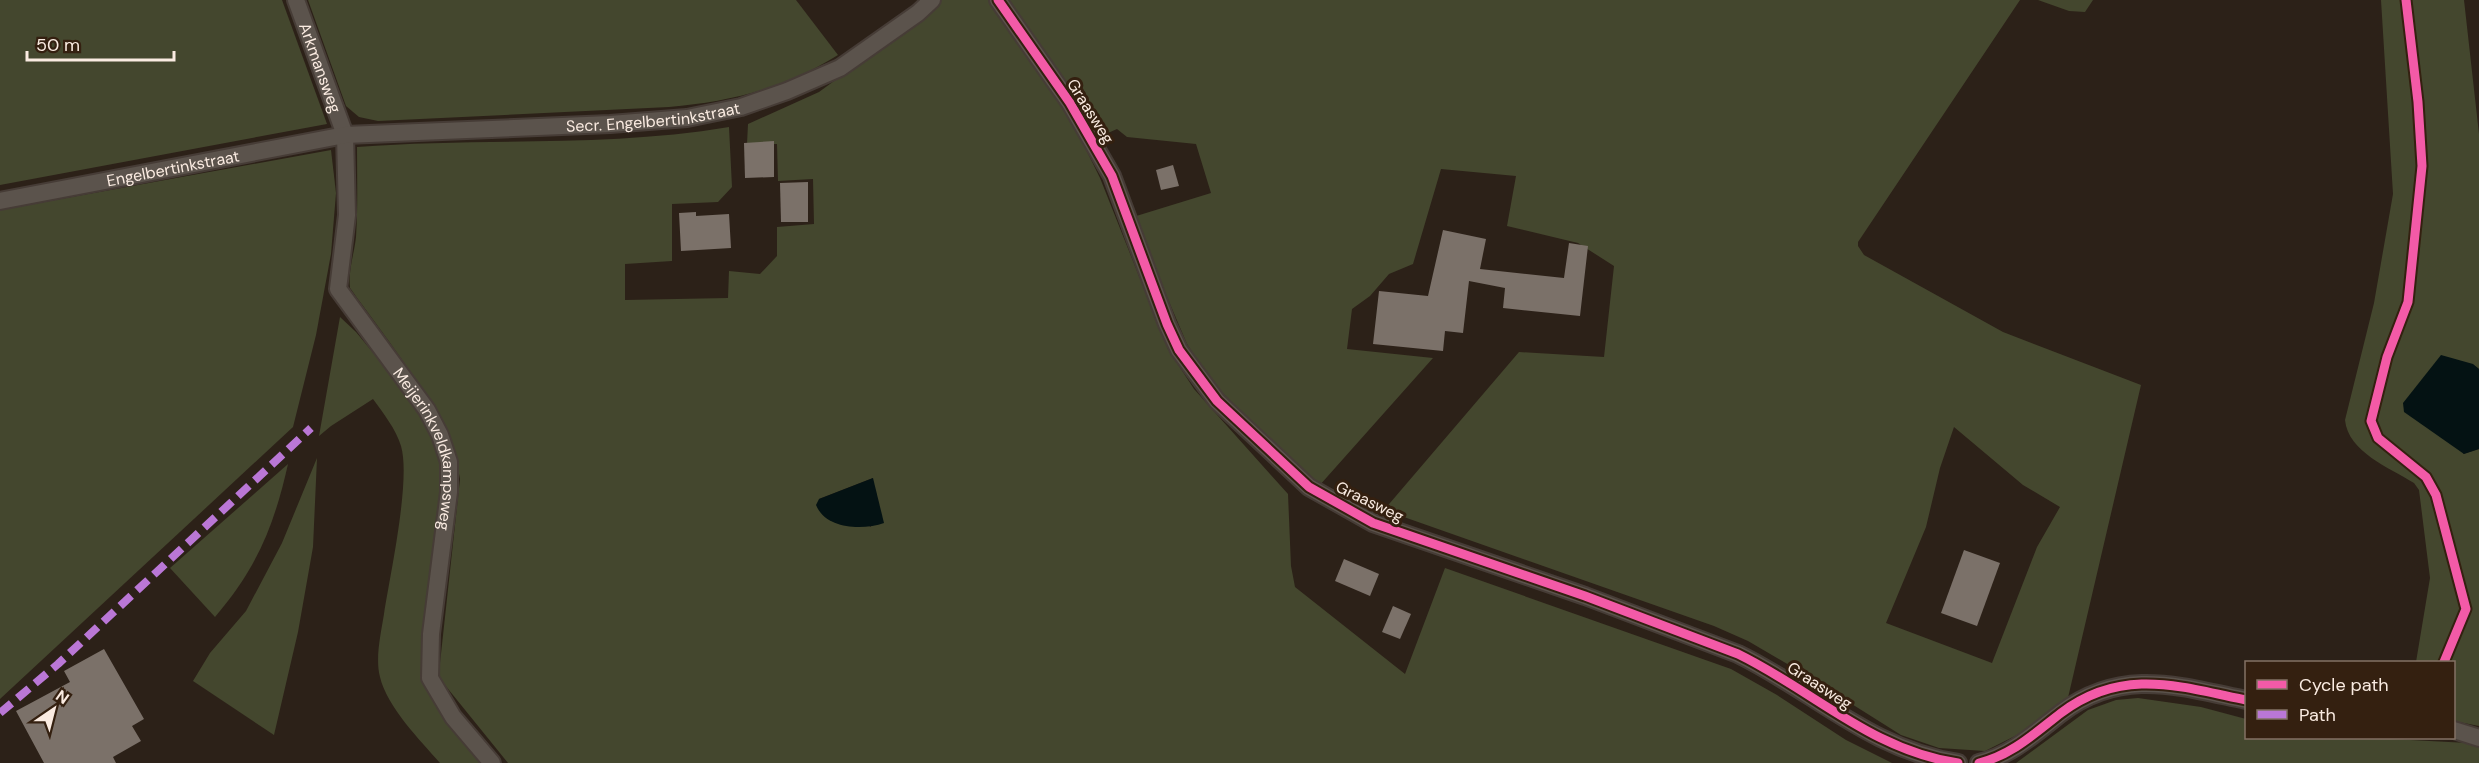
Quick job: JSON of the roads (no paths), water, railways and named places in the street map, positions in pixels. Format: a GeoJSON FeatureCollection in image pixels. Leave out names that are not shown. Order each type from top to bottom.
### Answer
{"type":"FeatureCollection","features":[{"type":"Feature","properties":{"kind":"street","name":"Arkmansweg"},"geometry":{"type":"LineString","coordinates":[[296,0],[345,135]]}},
{"type":"Feature","properties":{"kind":"street","name":"Secr. Engelbertinkstraat"},"geometry":{"type":"LineString","coordinates":[[345,135],[610,124],[687,118],[741,107],[787,91],[840,68],[918,13],[932,0]]}},
{"type":"Feature","properties":{"kind":"street","name":"Graasweg"},"geometry":{"type":"LineString","coordinates":[[998,0],[1070,103],[1112,176],[1167,324],[1179,350],[1217,401],[1310,487],[1373,523],[1585,596],[1738,654],[1881,739],[1911,752],[1958,763]]}},
{"type":"Feature","properties":{"kind":"street","name":"Engelbertinkstraat"},"geometry":{"type":"LineString","coordinates":[[0,201],[345,135]]}},
{"type":"Feature","properties":{"kind":"street","name":"Meijerinkveldkampsweg"},"geometry":{"type":"LineString","coordinates":[[345,135],[347,215],[338,289],[427,410],[440,435],[449,462],[449,492],[431,634],[430,678],[453,717],[492,763]]}},
{"type":"Feature","properties":{"kind":"street"},"geometry":{"type":"LineString","coordinates":[[1979,763],[2003,756],[2075,703],[2108,688],[2165,685],[2245,700]]}},
{"type":"Feature","properties":{"kind":"street"},"geometry":{"type":"LineString","coordinates":[[2455,730],[2479,738]]}}]}
